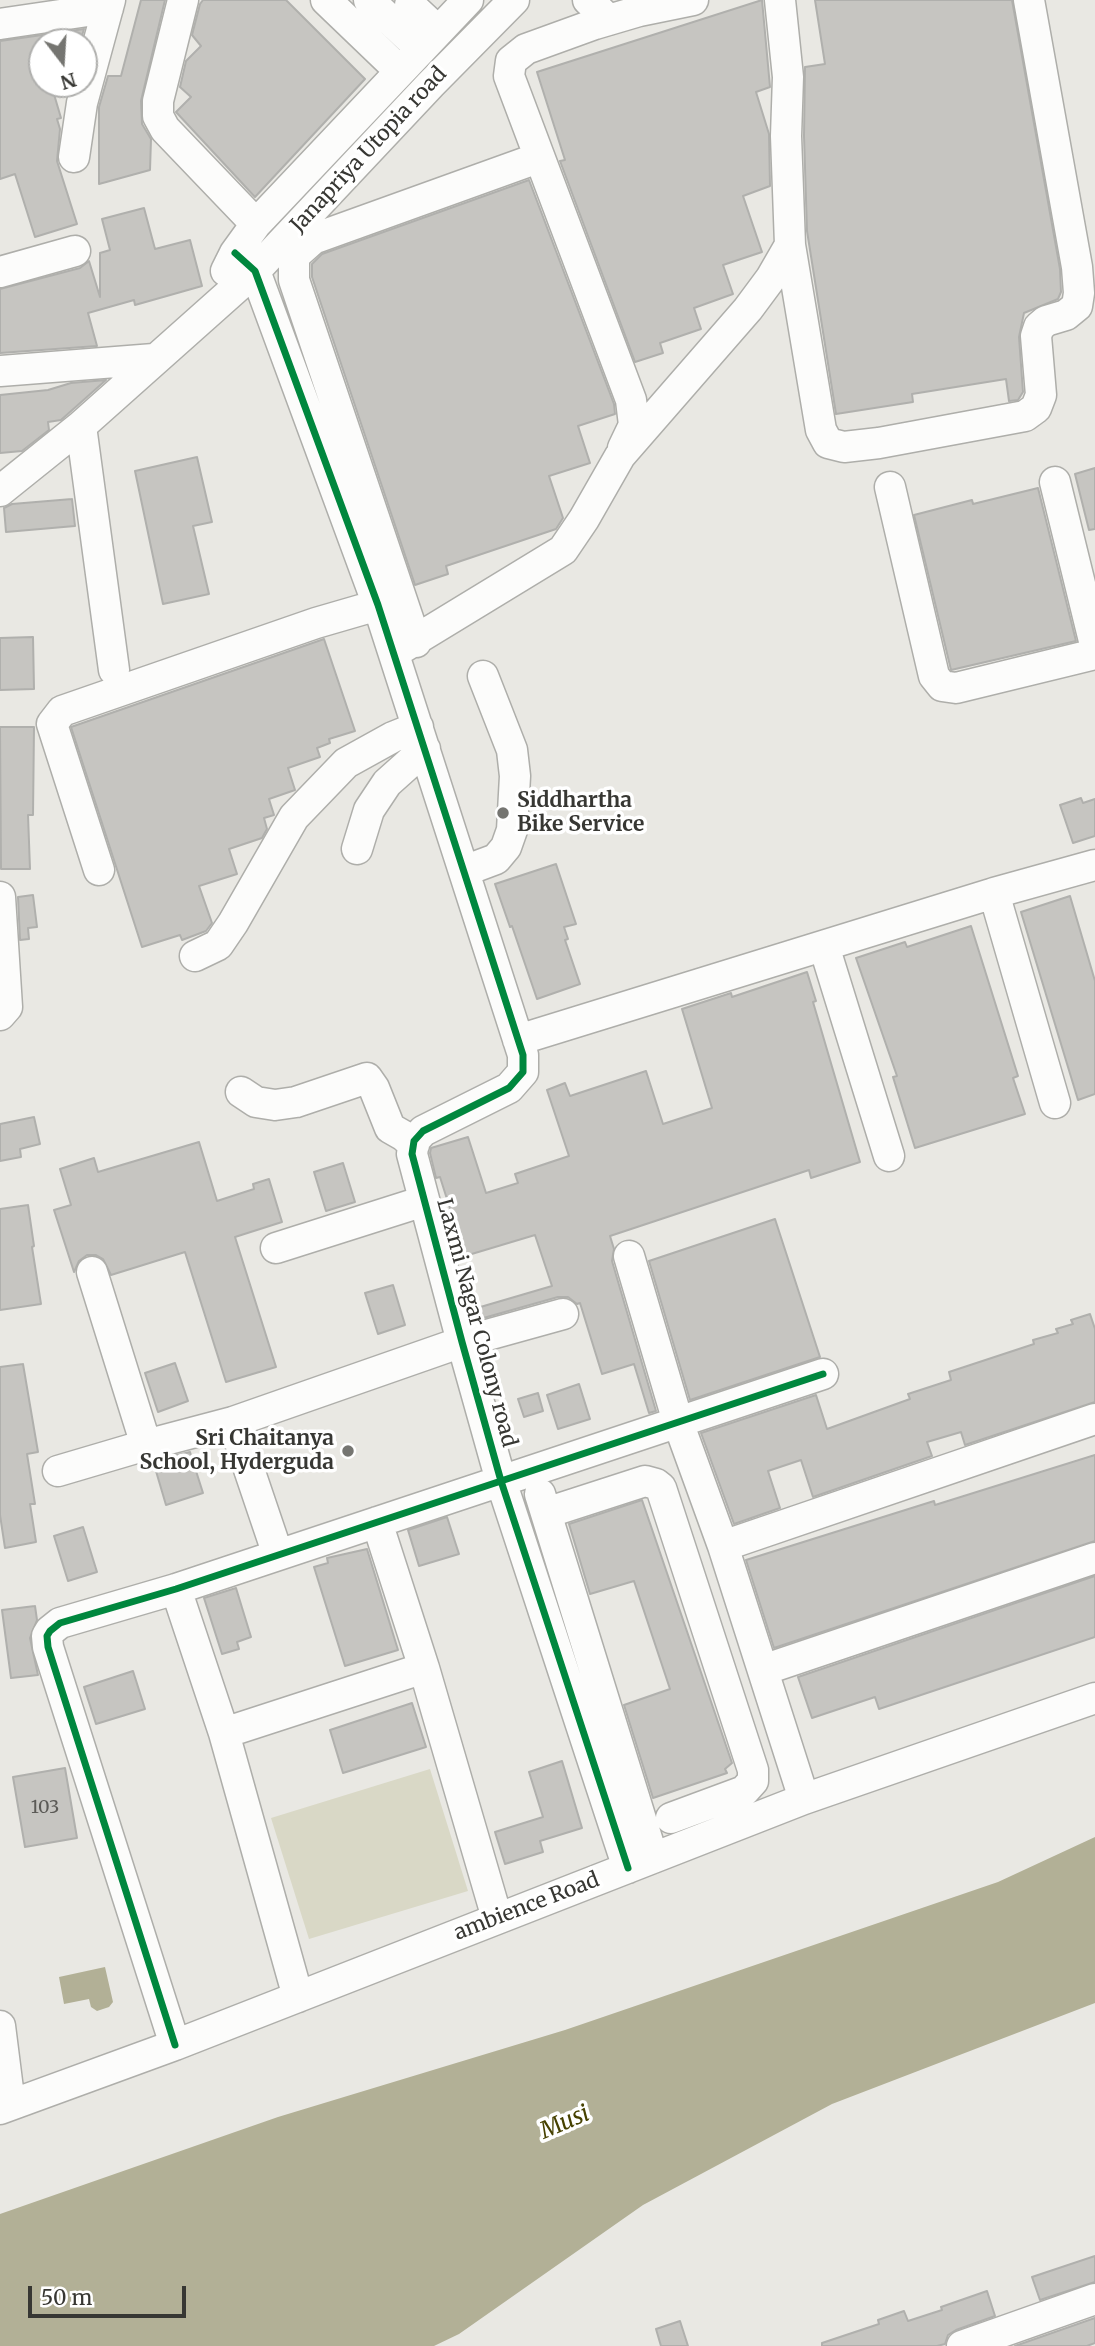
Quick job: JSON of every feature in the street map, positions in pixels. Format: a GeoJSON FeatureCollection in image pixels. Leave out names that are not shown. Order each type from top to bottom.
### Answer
{"type":"FeatureCollection","features":[{"type":"Feature","properties":{"kind":"street"},"geometry":{"type":"LineString","coordinates":[[183,0],[158,101],[158,116],[165,129],[260,209],[359,99]]}},
{"type":"Feature","properties":{"kind":"street"},"geometry":{"type":"LineString","coordinates":[[326,0],[400,71]]}},
{"type":"Feature","properties":{"kind":"street","name":"Janapriya Utopia road"},"geometry":{"type":"LineString","coordinates":[[0,491],[81,426],[223,299],[245,262],[260,209],[468,0]]}},
{"type":"Feature","properties":{"kind":"street","name":"Janapriya Utopia road"},"geometry":{"type":"LineString","coordinates":[[245,262],[431,84],[514,0]]}},
{"type":"Feature","properties":{"kind":"street"},"geometry":{"type":"LineString","coordinates":[[405,647],[563,551],[620,456],[634,425],[631,401],[509,76],[511,61],[526,49],[616,8],[693,0]]}},
{"type":"Feature","properties":{"kind":"street"},"geometry":{"type":"LineString","coordinates":[[780,0],[788,77],[786,136],[790,244],[821,430],[828,443],[844,447],[1025,416],[1036,408],[1041,395],[1036,336],[1039,327],[1046,321],[1066,315],[1077,306],[1079,293],[1077,267],[1029,0]]}},
{"type":"Feature","properties":{"kind":"street"},"geometry":{"type":"LineString","coordinates":[[0,24],[109,4],[82,103],[75,157]]}},
{"type":"Feature","properties":{"kind":"street"},"geometry":{"type":"LineString","coordinates":[[365,39],[393,9],[430,40]]}},
{"type":"Feature","properties":{"kind":"street"},"geometry":{"type":"LineString","coordinates":[[241,1092],[257,1102],[275,1105],[296,1102],[367,1078],[374,1088],[390,1128],[414,1145],[423,1131],[509,1088],[523,1072],[523,1055],[422,738],[405,647],[294,280],[294,256],[313,239],[538,158]]}},
{"type":"Feature","properties":{"kind":"street"},"geometry":{"type":"LineString","coordinates":[[620,456],[748,309],[771,278],[790,244]]}},
{"type":"Feature","properties":{"kind":"street"},"geometry":{"type":"LineString","coordinates":[[0,272],[75,251]]}},
{"type":"Feature","properties":{"kind":"street"},"geometry":{"type":"LineString","coordinates":[[245,262],[378,605],[405,647]]}},
{"type":"Feature","properties":{"kind":"street"},"geometry":{"type":"LineString","coordinates":[[0,370],[154,359]]}},
{"type":"Feature","properties":{"kind":"street"},"geometry":{"type":"LineString","coordinates":[[81,426],[114,670]]}},
{"type":"Feature","properties":{"kind":"street"},"geometry":{"type":"LineString","coordinates":[[1055,482],[1095,645]]}},
{"type":"Feature","properties":{"kind":"street"},"geometry":{"type":"LineString","coordinates":[[890,487],[934,676],[942,686],[956,688],[1095,654]]}},
{"type":"Feature","properties":{"kind":"street"},"geometry":{"type":"LineString","coordinates":[[99,870],[52,724],[62,711],[316,623],[378,605]]}},
{"type":"Feature","properties":{"kind":"street"},"geometry":{"type":"LineString","coordinates":[[464,871],[496,859],[506,847],[512,830],[515,776],[512,750],[483,676]]}},
{"type":"Feature","properties":{"kind":"street"},"geometry":{"type":"LineString","coordinates":[[195,956],[218,945],[294,817],[346,763],[393,737],[422,738]]}},
{"type":"Feature","properties":{"kind":"street"},"geometry":{"type":"LineString","coordinates":[[357,849],[369,810],[422,738]]}},
{"type":"Feature","properties":{"kind":"street"},"geometry":{"type":"LineString","coordinates":[[518,1040],[994,893],[1095,865]]}},
{"type":"Feature","properties":{"kind":"street"},"geometry":{"type":"LineString","coordinates":[[994,893],[1055,1103]]}},
{"type":"Feature","properties":{"kind":"street"},"geometry":{"type":"LineString","coordinates":[[0,897],[7,1007],[0,1015]]}},
{"type":"Feature","properties":{"kind":"street"},"geometry":{"type":"LineString","coordinates":[[824,946],[889,1156]]}},
{"type":"Feature","properties":{"kind":"street","name":"Laxmi Nagar Colony road"},"geometry":{"type":"LineString","coordinates":[[414,1145],[412,1154],[424,1201],[461,1342],[502,1481],[641,1863]]}},
{"type":"Feature","properties":{"kind":"street"},"geometry":{"type":"LineString","coordinates":[[276,1248],[424,1201]]}},
{"type":"Feature","properties":{"kind":"street"},"geometry":{"type":"LineString","coordinates":[[629,1256],[678,1422],[723,1546],[804,1799]]}},
{"type":"Feature","properties":{"kind":"street"},"geometry":{"type":"LineString","coordinates":[[92,1272],[146,1445]]}},
{"type":"Feature","properties":{"kind":"street"},"geometry":{"type":"LineString","coordinates":[[58,1471],[233,1422],[461,1342],[563,1314]]}},
{"type":"Feature","properties":{"kind":"street"},"geometry":{"type":"LineString","coordinates":[[175,2045],[54,1666],[47,1636],[60,1623],[176,1589],[823,1374]]}},
{"type":"Feature","properties":{"kind":"street"},"geometry":{"type":"LineString","coordinates":[[723,1546],[1095,1419]]}},
{"type":"Feature","properties":{"kind":"street"},"geometry":{"type":"LineString","coordinates":[[233,1422],[278,1555]]}},
{"type":"Feature","properties":{"kind":"street"},"geometry":{"type":"LineString","coordinates":[[636,1438],[650,1482]]}},
{"type":"Feature","properties":{"kind":"street"},"geometry":{"type":"LineString","coordinates":[[533,1471],[641,1863]]}},
{"type":"Feature","properties":{"kind":"street"},"geometry":{"type":"LineString","coordinates":[[546,1513],[645,1481],[660,1488],[753,1770],[753,1782],[744,1791],[671,1818]]}},
{"type":"Feature","properties":{"kind":"street"},"geometry":{"type":"LineString","coordinates":[[377,1522],[424,1668],[497,1919]]}},
{"type":"Feature","properties":{"kind":"street"},"geometry":{"type":"LineString","coordinates":[[763,1670],[1095,1558]]}},
{"type":"Feature","properties":{"kind":"street"},"geometry":{"type":"LineString","coordinates":[[176,1589],[224,1733],[298,1997]]}},
{"type":"Feature","properties":{"kind":"street"},"geometry":{"type":"LineString","coordinates":[[224,1733],[424,1668]]}},
{"type":"Feature","properties":{"kind":"street","name":"ambience Road"},"geometry":{"type":"LineString","coordinates":[[5,2107],[175,2045],[804,1799],[1095,1698]]}},
{"type":"Feature","properties":{"kind":"street"},"geometry":{"type":"LineString","coordinates":[[0,2026],[5,2107]]}},
{"type":"Feature","properties":{"kind":"street"},"geometry":{"type":"LineString","coordinates":[[962,2346],[1095,2299]]}},
{"type":"Feature","properties":{"kind":"green space"},"geometry":{"type":"Polygon","coordinates":[[[430,1769],[468,1891],[309,1939],[271,1818],[430,1769]]]}},
{"type":"Feature","properties":{"kind":"water","name":"Musi"},"geometry":{"type":"Polygon","coordinates":[[[1095,1837],[1095,2003],[832,2104],[643,2205],[459,2334],[434,2346],[0,2346],[0,2214],[278,2117],[565,2030],[998,1882],[1095,1837]]]}},
{"type":"Feature","properties":{"kind":"water"},"geometry":{"type":"Polygon","coordinates":[[[105,1967],[113,2002],[109,2007],[97,2011],[91,2007],[89,1999],[64,2004],[59,1977],[105,1967]]]}},
{"type":"Feature","properties":{"kind":"building"},"geometry":{"type":"Polygon","coordinates":[[[141,0],[165,0],[141,101],[142,124],[151,139],[150,170],[99,184],[99,107],[108,76],[121,76],[141,0]]]}},
{"type":"Feature","properties":{"kind":"building"},"geometry":{"type":"Polygon","coordinates":[[[203,0],[286,0],[365,79],[255,197],[176,112],[191,97],[180,87],[186,61],[201,46],[192,35],[203,0]]]}},
{"type":"Feature","properties":{"kind":"building"},"geometry":{"type":"Polygon","coordinates":[[[762,0],[770,87],[756,92],[769,134],[770,186],[743,196],[762,252],[723,265],[733,294],[694,308],[701,329],[660,343],[663,353],[635,362],[560,161],[565,160],[537,72],[762,0]]]}},
{"type":"Feature","properties":{"kind":"building"},"geometry":{"type":"Polygon","coordinates":[[[815,0],[1012,0],[1060,269],[1061,292],[1058,299],[1024,313],[1019,337],[1023,392],[1018,400],[1009,401],[1006,379],[912,394],[913,402],[836,414],[807,231],[805,67],[825,64],[815,0]]]}},
{"type":"Feature","properties":{"kind":"building"},"geometry":{"type":"Polygon","coordinates":[[[28,37],[28,98],[55,98],[61,118],[57,119],[60,129],[57,161],[77,224],[35,237],[15,174],[0,179],[0,41],[28,37]]]}},
{"type":"Feature","properties":{"kind":"building"},"geometry":{"type":"Polygon","coordinates":[[[529,180],[614,404],[615,414],[578,426],[590,463],[549,476],[563,518],[556,529],[446,566],[448,574],[415,585],[312,277],[312,264],[322,254],[529,180]]]}},
{"type":"Feature","properties":{"kind":"building"},"geometry":{"type":"Polygon","coordinates":[[[144,208],[155,249],[190,240],[202,286],[135,305],[134,300],[88,313],[97,346],[0,353],[0,289],[80,268],[89,261],[100,297],[100,253],[110,250],[102,219],[144,208]]]}},
{"type":"Feature","properties":{"kind":"building"},"geometry":{"type":"Polygon","coordinates":[[[106,380],[61,420],[48,422],[49,430],[22,451],[0,453],[0,395],[106,380]]]}},
{"type":"Feature","properties":{"kind":"building"},"geometry":{"type":"Polygon","coordinates":[[[197,457],[212,522],[193,526],[209,594],[163,604],[135,471],[197,457]]]}},
{"type":"Feature","properties":{"kind":"building"},"geometry":{"type":"Polygon","coordinates":[[[1095,468],[1095,529],[1089,530],[1075,474],[1095,468]]]}},
{"type":"Feature","properties":{"kind":"building"},"geometry":{"type":"Polygon","coordinates":[[[1038,488],[1076,641],[951,670],[914,515],[972,500],[973,504],[1038,488]]]}},
{"type":"Feature","properties":{"kind":"building"},"geometry":{"type":"Polygon","coordinates":[[[72,499],[75,526],[6,532],[4,508],[12,504],[72,499]]]}},
{"type":"Feature","properties":{"kind":"building"},"geometry":{"type":"Polygon","coordinates":[[[33,637],[34,689],[0,690],[0,638],[33,637]]]}},
{"type":"Feature","properties":{"kind":"building"},"geometry":{"type":"Polygon","coordinates":[[[324,639],[355,731],[329,739],[330,743],[317,748],[320,757],[288,768],[295,790],[269,799],[274,815],[264,818],[267,829],[262,838],[229,849],[237,874],[199,886],[212,923],[206,931],[182,940],[180,935],[142,947],[71,727],[324,639]]]}},
{"type":"Feature","properties":{"kind":"building"},"geometry":{"type":"Polygon","coordinates":[[[0,727],[34,727],[33,815],[28,815],[30,869],[1,869],[0,727]]]}},
{"type":"Feature","properties":{"kind":"building"},"geometry":{"type":"Polygon","coordinates":[[[1081,798],[1083,803],[1095,799],[1095,836],[1073,843],[1060,805],[1081,798]]]}},
{"type":"Feature","properties":{"kind":"building"},"geometry":{"type":"Polygon","coordinates":[[[556,864],[576,924],[564,927],[568,939],[565,940],[580,984],[537,999],[495,884],[556,864]]]}},
{"type":"Feature","properties":{"kind":"building"},"geometry":{"type":"Polygon","coordinates":[[[33,895],[37,927],[28,928],[29,939],[20,940],[18,897],[33,895]]]}},
{"type":"Feature","properties":{"kind":"building"},"geometry":{"type":"Polygon","coordinates":[[[1070,896],[1095,981],[1095,1094],[1078,1100],[1021,912],[1070,896]]]}},
{"type":"Feature","properties":{"kind":"building"},"geometry":{"type":"Polygon","coordinates":[[[971,926],[1018,1076],[1013,1078],[1025,1114],[915,1148],[893,1077],[897,1076],[856,958],[905,942],[907,947],[971,926]]]}},
{"type":"Feature","properties":{"kind":"building"},"geometry":{"type":"Polygon","coordinates":[[[807,972],[816,1001],[813,1002],[860,1162],[811,1178],[809,1170],[610,1236],[614,1249],[612,1261],[656,1411],[649,1413],[634,1364],[602,1374],[580,1303],[577,1304],[568,1297],[558,1297],[480,1319],[477,1308],[552,1286],[535,1235],[465,1256],[440,1177],[436,1178],[431,1148],[468,1137],[486,1193],[518,1183],[515,1174],[569,1156],[547,1090],[565,1083],[570,1096],[646,1071],[663,1124],[712,1108],[682,1009],[731,993],[732,997],[807,972]]]}},
{"type":"Feature","properties":{"kind":"building"},"geometry":{"type":"Polygon","coordinates":[[[34,1117],[40,1144],[20,1149],[21,1157],[0,1161],[0,1124],[34,1117]]]}},
{"type":"Feature","properties":{"kind":"building"},"geometry":{"type":"Polygon","coordinates":[[[199,1142],[217,1201],[254,1189],[253,1184],[269,1179],[282,1222],[235,1237],[276,1367],[226,1382],[185,1252],[111,1275],[103,1259],[96,1255],[87,1255],[79,1261],[74,1272],[54,1210],[71,1205],[60,1169],[94,1158],[98,1172],[199,1142]]]}},
{"type":"Feature","properties":{"kind":"building"},"geometry":{"type":"Polygon","coordinates":[[[343,1163],[355,1202],[326,1211],[314,1172],[343,1163]]]}},
{"type":"Feature","properties":{"kind":"building"},"geometry":{"type":"Polygon","coordinates":[[[28,1205],[41,1304],[0,1310],[0,1209],[28,1205]]]}},
{"type":"Feature","properties":{"kind":"building"},"geometry":{"type":"Polygon","coordinates":[[[775,1219],[820,1357],[690,1400],[649,1261],[775,1219]]]}},
{"type":"Feature","properties":{"kind":"building"},"geometry":{"type":"Polygon","coordinates":[[[393,1285],[405,1325],[378,1334],[365,1293],[393,1285]]]}},
{"type":"Feature","properties":{"kind":"building"},"geometry":{"type":"Polygon","coordinates":[[[1090,1314],[1095,1329],[1095,1402],[965,1445],[961,1432],[927,1442],[932,1456],[813,1497],[801,1460],[768,1471],[780,1508],[734,1524],[701,1433],[816,1395],[827,1429],[910,1399],[908,1394],[951,1380],[949,1372],[1034,1344],[1033,1340],[1058,1333],[1056,1329],[1073,1324],[1071,1320],[1090,1314]]]}},
{"type":"Feature","properties":{"kind":"building"},"geometry":{"type":"Polygon","coordinates":[[[175,1363],[188,1401],[158,1412],[145,1373],[175,1363]]]}},
{"type":"Feature","properties":{"kind":"building"},"geometry":{"type":"Polygon","coordinates":[[[23,1364],[38,1452],[27,1454],[35,1504],[30,1504],[36,1542],[5,1548],[0,1515],[0,1367],[23,1364]]]}},
{"type":"Feature","properties":{"kind":"building"},"geometry":{"type":"Polygon","coordinates":[[[579,1384],[590,1419],[558,1429],[547,1395],[579,1384]]]}},
{"type":"Feature","properties":{"kind":"building"},"geometry":{"type":"Polygon","coordinates":[[[538,1393],[543,1411],[524,1417],[518,1399],[538,1393]]]}},
{"type":"Feature","properties":{"kind":"building"},"geometry":{"type":"Polygon","coordinates":[[[190,1452],[203,1493],[166,1505],[153,1461],[190,1452]]]}},
{"type":"Feature","properties":{"kind":"building"},"geometry":{"type":"Polygon","coordinates":[[[1095,1455],[1095,1541],[774,1648],[746,1560],[934,1501],[935,1505],[1095,1455]]]}},
{"type":"Feature","properties":{"kind":"building"},"geometry":{"type":"Polygon","coordinates":[[[642,1500],[732,1763],[725,1769],[727,1773],[653,1798],[624,1705],[670,1689],[634,1581],[590,1594],[569,1524],[642,1500]]]}},
{"type":"Feature","properties":{"kind":"building"},"geometry":{"type":"Polygon","coordinates":[[[447,1517],[459,1554],[419,1566],[408,1530],[447,1517]]]}},
{"type":"Feature","properties":{"kind":"building"},"geometry":{"type":"Polygon","coordinates":[[[83,1527],[97,1572],[68,1581],[54,1536],[83,1527]]]}},
{"type":"Feature","properties":{"kind":"building"},"geometry":{"type":"Polygon","coordinates":[[[367,1549],[398,1650],[345,1666],[314,1567],[328,1563],[327,1558],[367,1549]]]}},
{"type":"Feature","properties":{"kind":"building"},"geometry":{"type":"Polygon","coordinates":[[[1095,1576],[1095,1637],[879,1709],[875,1697],[812,1718],[798,1677],[1095,1576]]]}},
{"type":"Feature","properties":{"kind":"building"},"geometry":{"type":"Polygon","coordinates":[[[236,1588],[251,1637],[237,1642],[239,1649],[222,1654],[204,1598],[236,1588]]]}},
{"type":"Feature","properties":{"kind":"building"},"geometry":{"type":"Polygon","coordinates":[[[35,1606],[37,1620],[30,1638],[38,1675],[11,1678],[2,1610],[35,1606]]]}},
{"type":"Feature","properties":{"kind":"building"},"geometry":{"type":"Polygon","coordinates":[[[133,1671],[145,1709],[96,1724],[84,1687],[133,1671]]]}},
{"type":"Feature","properties":{"kind":"building"},"geometry":{"type":"Polygon","coordinates":[[[412,1703],[426,1747],[343,1773],[330,1730],[412,1703]]]}},
{"type":"Feature","properties":{"kind":"building"},"geometry":{"type":"Polygon","coordinates":[[[562,1761],[582,1828],[540,1841],[543,1852],[505,1864],[495,1832],[543,1817],[529,1772],[562,1761]]]}},
{"type":"Feature","properties":{"kind":"building"},"geometry":{"type":"Polygon","coordinates":[[[65,1768],[77,1838],[25,1847],[13,1777],[65,1768]]]}},
{"type":"Feature","properties":{"kind":"building"},"geometry":{"type":"Polygon","coordinates":[[[1095,2256],[1095,2282],[1040,2300],[1032,2277],[1095,2256]]]}},
{"type":"Feature","properties":{"kind":"building"},"geometry":{"type":"Polygon","coordinates":[[[987,2291],[995,2316],[956,2330],[948,2335],[945,2344],[822,2346],[822,2343],[879,2324],[878,2320],[904,2311],[908,2321],[987,2291]]]}},
{"type":"Feature","properties":{"kind":"building"},"geometry":{"type":"Polygon","coordinates":[[[1095,2318],[1095,2343],[1087,2346],[1015,2346],[1095,2318]]]}},
{"type":"Feature","properties":{"kind":"building"},"geometry":{"type":"Polygon","coordinates":[[[680,2321],[688,2346],[661,2346],[656,2329],[680,2321]]]}},
{"type":"Feature","properties":{"kind":"cycle path"},"geometry":{"type":"LineString","coordinates":[[235,253],[255,271],[378,605],[523,1055],[523,1072],[509,1088],[423,1131],[414,1141],[412,1154],[501,1481],[628,1868]]}},
{"type":"Feature","properties":{"kind":"cycle path"},"geometry":{"type":"LineString","coordinates":[[175,2045],[48,1647],[47,1636],[50,1631],[60,1623],[176,1589],[823,1374]]}},
{"type":"Feature","properties":{"kind":"place","name":"Siddhartha Bike Service"},"geometry":{"type":"Point","coordinates":[503,813]}},
{"type":"Feature","properties":{"kind":"place","name":"Sri Chaitanya School, Hyderguda"},"geometry":{"type":"Point","coordinates":[348,1451]}}]}
